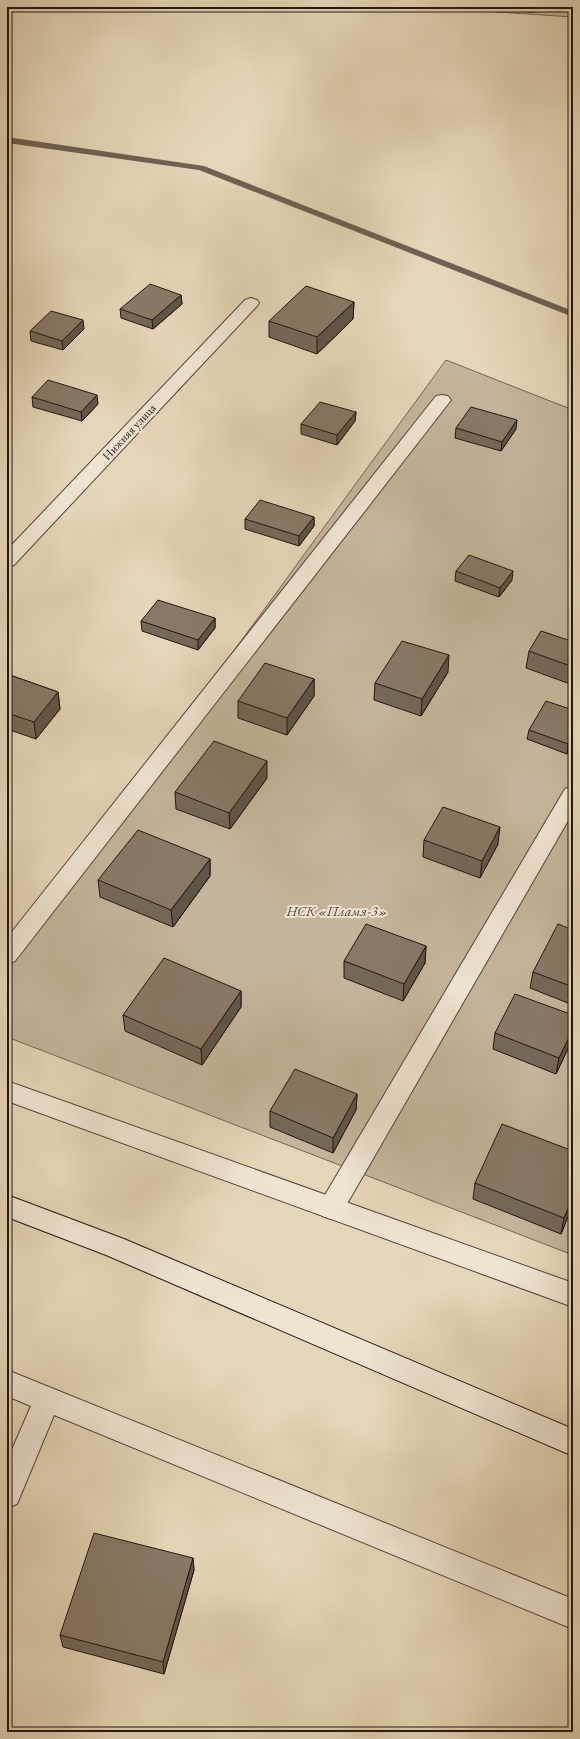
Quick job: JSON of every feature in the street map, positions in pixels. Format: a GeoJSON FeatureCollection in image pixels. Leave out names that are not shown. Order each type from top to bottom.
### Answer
{"type":"FeatureCollection","features":[{"type":"Feature","properties":{"kind":"street"},"geometry":{"type":"LineString","coordinates":[[525,7],[540,7]]}},
{"type":"Feature","properties":{"kind":"street","name":"Нижняя улица"},"geometry":{"type":"LineString","coordinates":[[7,561],[251,303]]}},
{"type":"Feature","properties":{"kind":"street"},"geometry":{"type":"LineString","coordinates":[[7,955],[442,400]]}},
{"type":"Feature","properties":{"kind":"street"},"geometry":{"type":"LineString","coordinates":[[331,1208],[573,794]]}},
{"type":"Feature","properties":{"kind":"street"},"geometry":{"type":"LineString","coordinates":[[7,1091],[573,1295]]}},
{"type":"Feature","properties":{"kind":"street"},"geometry":{"type":"LineString","coordinates":[[7,1206],[115,1248],[573,1443]]}},
{"type":"Feature","properties":{"kind":"street"},"geometry":{"type":"LineString","coordinates":[[7,1383],[573,1614]]}},
{"type":"Feature","properties":{"kind":"street"},"geometry":{"type":"LineString","coordinates":[[7,1494],[47,1400]]}},
{"type":"Feature","properties":{"kind":"green space"},"geometry":{"type":"Polygon","coordinates":[[[472,7],[573,7],[573,17],[496,12],[472,7]]]}},
{"type":"Feature","properties":{"kind":"green space","name":"НСК «Пламя-3»"},"geometry":{"type":"Polygon","coordinates":[[[446,360],[573,410],[573,1255],[7,1037],[7,962],[446,360]]]}},
{"type":"Feature","properties":{"kind":"building"},"geometry":{"type":"Polygon","coordinates":[[[150,284],[181,295],[152,320],[120,309],[150,284]]]}},
{"type":"Feature","properties":{"kind":"building"},"geometry":{"type":"Polygon","coordinates":[[[306,286],[354,302],[317,337],[269,321],[306,286]]]}},
{"type":"Feature","properties":{"kind":"building"},"geometry":{"type":"Polygon","coordinates":[[[51,311],[83,320],[62,341],[30,331],[51,311]]]}},
{"type":"Feature","properties":{"kind":"building"},"geometry":{"type":"Polygon","coordinates":[[[48,380],[97,395],[81,412],[32,397],[48,380]]]}},
{"type":"Feature","properties":{"kind":"building"},"geometry":{"type":"Polygon","coordinates":[[[320,402],[356,412],[337,435],[301,424],[320,402]]]}},
{"type":"Feature","properties":{"kind":"building"},"geometry":{"type":"Polygon","coordinates":[[[471,407],[517,420],[502,442],[456,428],[471,407]]]}},
{"type":"Feature","properties":{"kind":"building"},"geometry":{"type":"Polygon","coordinates":[[[260,500],[314,517],[299,536],[245,519],[260,500]]]}},
{"type":"Feature","properties":{"kind":"building"},"geometry":{"type":"Polygon","coordinates":[[[469,555],[513,571],[500,588],[456,571],[469,555]]]}},
{"type":"Feature","properties":{"kind":"building"},"geometry":{"type":"Polygon","coordinates":[[[158,600],[215,618],[198,640],[141,621],[158,600]]]}},
{"type":"Feature","properties":{"kind":"building"},"geometry":{"type":"Polygon","coordinates":[[[541,631],[571,641],[573,639],[573,667],[529,651],[541,631]]]}},
{"type":"Feature","properties":{"kind":"building"},"geometry":{"type":"Polygon","coordinates":[[[402,641],[449,655],[422,699],[375,683],[402,641]]]}},
{"type":"Feature","properties":{"kind":"building"},"geometry":{"type":"Polygon","coordinates":[[[265,663],[314,679],[287,718],[238,701],[265,663]]]}},
{"type":"Feature","properties":{"kind":"building"},"geometry":{"type":"Polygon","coordinates":[[[7,674],[58,692],[34,722],[7,713],[7,674]]]}},
{"type":"Feature","properties":{"kind":"building"},"geometry":{"type":"Polygon","coordinates":[[[546,701],[573,710],[573,736],[568,744],[529,730],[546,701]]]}},
{"type":"Feature","properties":{"kind":"building"},"geometry":{"type":"Polygon","coordinates":[[[214,741],[267,761],[229,813],[175,792],[214,741]]]}},
{"type":"Feature","properties":{"kind":"building"},"geometry":{"type":"Polygon","coordinates":[[[443,807],[500,827],[482,861],[424,840],[443,807]]]}},
{"type":"Feature","properties":{"kind":"building"},"geometry":{"type":"Polygon","coordinates":[[[138,830],[210,859],[171,910],[98,880],[138,830]]]}},
{"type":"Feature","properties":{"kind":"building"},"geometry":{"type":"Polygon","coordinates":[[[366,924],[426,946],[404,984],[344,961],[366,924]]]}},
{"type":"Feature","properties":{"kind":"building"},"geometry":{"type":"Polygon","coordinates":[[[558,924],[573,930],[573,987],[533,972],[558,924]]]}},
{"type":"Feature","properties":{"kind":"building"},"geometry":{"type":"Polygon","coordinates":[[[164,958],[241,991],[201,1049],[123,1015],[164,958]]]}},
{"type":"Feature","properties":{"kind":"building"},"geometry":{"type":"Polygon","coordinates":[[[515,994],[573,1015],[573,1029],[559,1058],[495,1033],[515,994]]]}},
{"type":"Feature","properties":{"kind":"building"},"geometry":{"type":"Polygon","coordinates":[[[295,1069],[357,1094],[333,1138],[270,1111],[295,1069]]]}},
{"type":"Feature","properties":{"kind":"building"},"geometry":{"type":"Polygon","coordinates":[[[502,1124],[573,1151],[573,1197],[564,1218],[475,1183],[502,1124]]]}},
{"type":"Feature","properties":{"kind":"building"},"geometry":{"type":"Polygon","coordinates":[[[94,1533],[193,1558],[163,1662],[60,1635],[94,1533]]]}},
{"type":"Feature","properties":{"kind":"waterway"},"geometry":{"type":"LineString","coordinates":[[7,140],[201,168],[573,314]]}}]}
